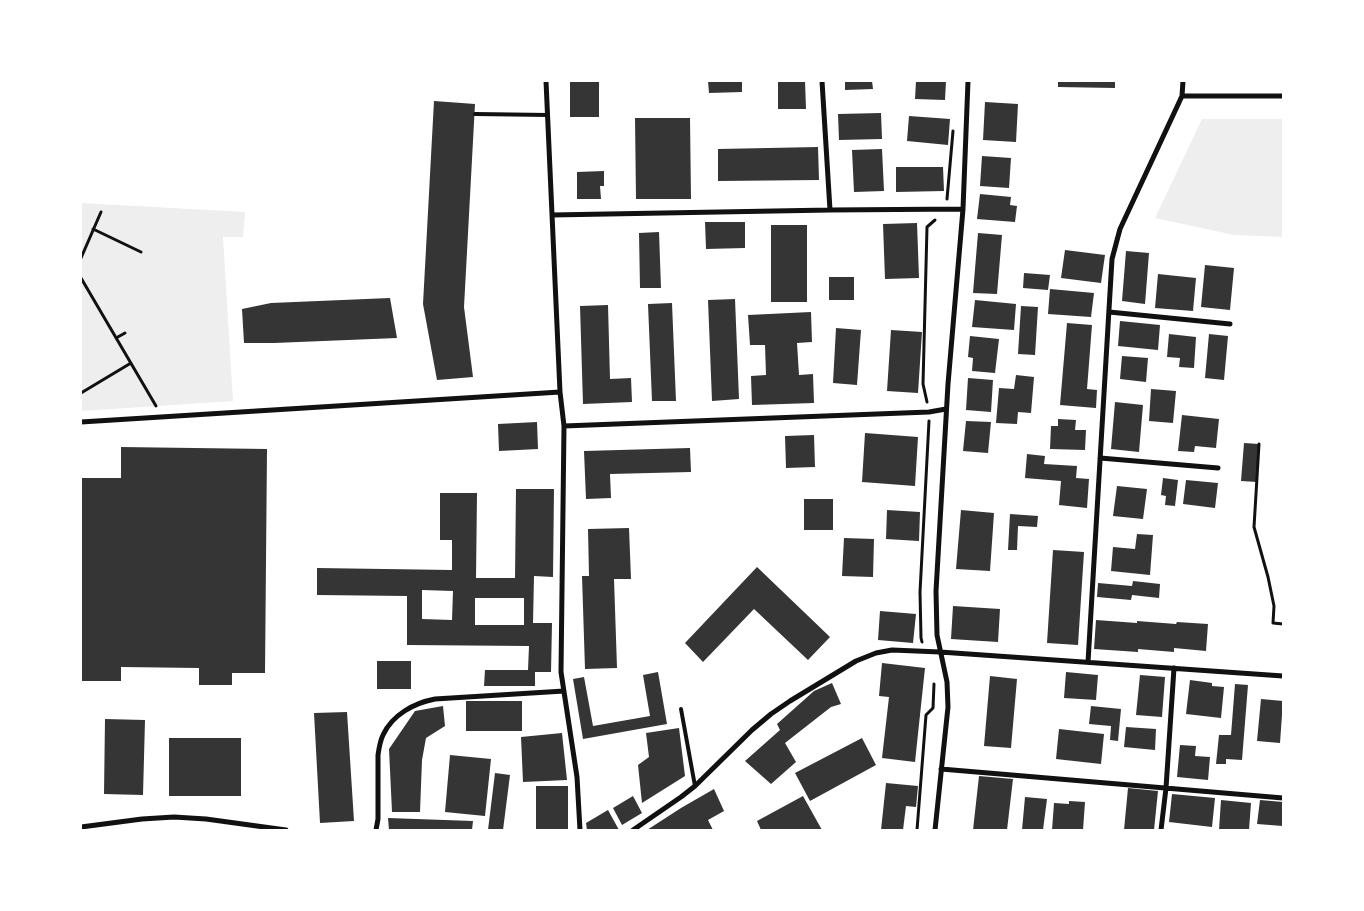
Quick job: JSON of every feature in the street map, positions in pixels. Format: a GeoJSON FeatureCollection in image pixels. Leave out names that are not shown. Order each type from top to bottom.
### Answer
{"type":"FeatureCollection","features":[{"type":"Feature","properties":{"kind":"street"},"geometry":{"type":"LineString","coordinates":[[546,81],[560,392],[564,426],[561,672],[576,771],[580,830]]}},
{"type":"Feature","properties":{"kind":"street"},"geometry":{"type":"LineString","coordinates":[[822,81],[830,210]]}},
{"type":"Feature","properties":{"kind":"street"},"geometry":{"type":"LineString","coordinates":[[935,830],[948,707],[947,682],[940,652],[936,621],[936,591],[946,409],[963,210],[968,81]]}},
{"type":"Feature","properties":{"kind":"street"},"geometry":{"type":"LineString","coordinates":[[1088,662],[1112,260],[1120,229],[1182,96],[1183,81]]}},
{"type":"Feature","properties":{"kind":"street"},"geometry":{"type":"LineString","coordinates":[[1182,96],[1283,96]]}},
{"type":"Feature","properties":{"kind":"street"},"geometry":{"type":"LineString","coordinates":[[552,215],[830,210],[963,210]]}},
{"type":"Feature","properties":{"kind":"street"},"geometry":{"type":"LineString","coordinates":[[1109,312],[1230,324]]}},
{"type":"Feature","properties":{"kind":"street"},"geometry":{"type":"LineString","coordinates":[[81,422],[560,392]]}},
{"type":"Feature","properties":{"kind":"street"},"geometry":{"type":"LineString","coordinates":[[564,426],[929,412],[946,409]]}},
{"type":"Feature","properties":{"kind":"street"},"geometry":{"type":"LineString","coordinates":[[1100,458],[1218,468]]}},
{"type":"Feature","properties":{"kind":"street"},"geometry":{"type":"LineString","coordinates":[[633,830],[695,786],[771,714],[856,661],[876,653],[892,650],[940,652],[1283,676]]}},
{"type":"Feature","properties":{"kind":"street"},"geometry":{"type":"LineString","coordinates":[[1161,830],[1166,788],[1174,668]]}},
{"type":"Feature","properties":{"kind":"street"},"geometry":{"type":"LineString","coordinates":[[376,830],[378,819],[379,746],[382,736],[398,716],[414,705],[435,699],[564,691]]}},
{"type":"Feature","properties":{"kind":"street"},"geometry":{"type":"LineString","coordinates":[[941,769],[1283,798]]}},
{"type":"Feature","properties":{"kind":"street"},"geometry":{"type":"LineString","coordinates":[[81,827],[174,817],[206,819],[286,830]]}},
{"type":"Feature","properties":{"kind":"lane"},"geometry":{"type":"LineString","coordinates":[[475,114],[548,115]]}},
{"type":"Feature","properties":{"kind":"lane"},"geometry":{"type":"LineString","coordinates":[[681,708],[695,786]]}},
{"type":"Feature","properties":{"kind":"path"},"geometry":{"type":"LineString","coordinates":[[926,652],[921,638],[920,592],[929,412],[922,384],[927,227],[947,210],[953,131]]}},
{"type":"Feature","properties":{"kind":"path"},"geometry":{"type":"LineString","coordinates":[[81,258],[101,212]]}},
{"type":"Feature","properties":{"kind":"path"},"geometry":{"type":"LineString","coordinates":[[93,229],[141,252]]}},
{"type":"Feature","properties":{"kind":"path"},"geometry":{"type":"LineString","coordinates":[[81,278],[162,418]]}},
{"type":"Feature","properties":{"kind":"path"},"geometry":{"type":"LineString","coordinates":[[116,338],[125,333]]}},
{"type":"Feature","properties":{"kind":"path"},"geometry":{"type":"LineString","coordinates":[[81,393],[131,363]]}},
{"type":"Feature","properties":{"kind":"path"},"geometry":{"type":"LineString","coordinates":[[1259,444],[1254,527],[1274,606],[1273,623],[1283,624]]}},
{"type":"Feature","properties":{"kind":"path"},"geometry":{"type":"LineString","coordinates":[[917,830],[926,715],[932,708],[933,676]]}},
{"type":"Feature","properties":{"kind":"shaded area"},"geometry":{"type":"Polygon","coordinates":[[[1202,119],[1283,119],[1283,237],[1234,235],[1155,218],[1202,119]]]}},
{"type":"Feature","properties":{"kind":"shaded area"},"geometry":{"type":"Polygon","coordinates":[[[81,203],[245,212],[243,237],[223,237],[233,401],[81,411],[81,203]]]}},
{"type":"Feature","properties":{"kind":"building"},"geometry":{"type":"Polygon","coordinates":[[[570,81],[599,81],[599,117],[570,117],[570,81]]]}},
{"type":"Feature","properties":{"kind":"building"},"geometry":{"type":"Polygon","coordinates":[[[708,81],[742,81],[742,92],[709,93],[708,81]]]}},
{"type":"Feature","properties":{"kind":"building"},"geometry":{"type":"Polygon","coordinates":[[[778,81],[805,81],[806,109],[778,109],[778,81]]]}},
{"type":"Feature","properties":{"kind":"building"},"geometry":{"type":"Polygon","coordinates":[[[845,81],[872,81],[873,89],[845,90],[845,81]]]}},
{"type":"Feature","properties":{"kind":"building"},"geometry":{"type":"Polygon","coordinates":[[[916,81],[946,81],[945,100],[915,99],[916,81]]]}},
{"type":"Feature","properties":{"kind":"building"},"geometry":{"type":"Polygon","coordinates":[[[1058,81],[1115,81],[1115,88],[1058,87],[1058,81]]]}},
{"type":"Feature","properties":{"kind":"building"},"geometry":{"type":"Polygon","coordinates":[[[434,101],[475,104],[464,307],[473,377],[437,380],[423,304],[434,101]]]}},
{"type":"Feature","properties":{"kind":"building"},"geometry":{"type":"Polygon","coordinates":[[[985,102],[1018,104],[1016,142],[983,140],[985,102]]]}},
{"type":"Feature","properties":{"kind":"building"},"geometry":{"type":"Polygon","coordinates":[[[881,113],[882,139],[839,140],[838,114],[881,113]]]}},
{"type":"Feature","properties":{"kind":"building"},"geometry":{"type":"Polygon","coordinates":[[[909,116],[950,119],[948,145],[907,141],[909,116]]]}},
{"type":"Feature","properties":{"kind":"building"},"geometry":{"type":"Polygon","coordinates":[[[635,118],[690,118],[691,199],[636,199],[635,118]]]}},
{"type":"Feature","properties":{"kind":"building"},"geometry":{"type":"Polygon","coordinates":[[[818,147],[819,180],[718,181],[718,149],[818,147]]]}},
{"type":"Feature","properties":{"kind":"building"},"geometry":{"type":"Polygon","coordinates":[[[882,149],[884,191],[854,192],[852,150],[882,149]]]}},
{"type":"Feature","properties":{"kind":"building"},"geometry":{"type":"Polygon","coordinates":[[[982,156],[1011,158],[1009,188],[980,186],[982,156]]]}},
{"type":"Feature","properties":{"kind":"building"},"geometry":{"type":"Polygon","coordinates":[[[896,167],[943,167],[944,191],[896,192],[896,167]]]}},
{"type":"Feature","properties":{"kind":"building"},"geometry":{"type":"Polygon","coordinates":[[[604,171],[604,186],[600,186],[601,199],[577,199],[577,172],[604,171]]]}},
{"type":"Feature","properties":{"kind":"building"},"geometry":{"type":"Polygon","coordinates":[[[980,194],[1011,197],[1010,205],[1017,206],[1015,222],[977,219],[980,194]]]}},
{"type":"Feature","properties":{"kind":"building"},"geometry":{"type":"Polygon","coordinates":[[[705,222],[745,222],[745,248],[706,249],[705,222]]]}},
{"type":"Feature","properties":{"kind":"building"},"geometry":{"type":"Polygon","coordinates":[[[917,223],[919,278],[885,279],[883,224],[917,223]]]}},
{"type":"Feature","properties":{"kind":"building"},"geometry":{"type":"Polygon","coordinates":[[[771,225],[807,225],[807,302],[771,302],[771,225]]]}},
{"type":"Feature","properties":{"kind":"building"},"geometry":{"type":"Polygon","coordinates":[[[659,232],[661,288],[640,288],[639,233],[659,232]]]}},
{"type":"Feature","properties":{"kind":"building"},"geometry":{"type":"Polygon","coordinates":[[[978,233],[1002,235],[997,294],[973,293],[978,233]]]}},
{"type":"Feature","properties":{"kind":"building"},"geometry":{"type":"Polygon","coordinates":[[[1065,250],[1105,255],[1101,283],[1061,278],[1065,250]]]}},
{"type":"Feature","properties":{"kind":"building"},"geometry":{"type":"Polygon","coordinates":[[[1126,251],[1149,253],[1145,304],[1122,301],[1126,251]]]}},
{"type":"Feature","properties":{"kind":"building"},"geometry":{"type":"Polygon","coordinates":[[[1205,265],[1234,268],[1230,310],[1201,307],[1205,265]]]}},
{"type":"Feature","properties":{"kind":"building"},"geometry":{"type":"Polygon","coordinates":[[[1024,273],[1050,275],[1048,290],[1023,288],[1024,273]]]}},
{"type":"Feature","properties":{"kind":"building"},"geometry":{"type":"Polygon","coordinates":[[[1158,274],[1196,278],[1193,311],[1155,308],[1158,274]]]}},
{"type":"Feature","properties":{"kind":"building"},"geometry":{"type":"Polygon","coordinates":[[[829,277],[854,277],[854,300],[829,300],[829,277]]]}},
{"type":"Feature","properties":{"kind":"building"},"geometry":{"type":"Polygon","coordinates":[[[1050,289],[1094,293],[1091,317],[1048,314],[1050,289]]]}},
{"type":"Feature","properties":{"kind":"building"},"geometry":{"type":"Polygon","coordinates":[[[390,298],[397,338],[244,343],[242,309],[271,303],[390,298]]]}},
{"type":"Feature","properties":{"kind":"building"},"geometry":{"type":"Polygon","coordinates":[[[735,299],[739,399],[712,401],[708,300],[735,299]]]}},
{"type":"Feature","properties":{"kind":"building"},"geometry":{"type":"Polygon","coordinates":[[[975,300],[1016,304],[1014,330],[972,327],[975,300]]]}},
{"type":"Feature","properties":{"kind":"building"},"geometry":{"type":"Polygon","coordinates":[[[672,303],[676,401],[652,401],[648,304],[672,303]]]}},
{"type":"Feature","properties":{"kind":"building"},"geometry":{"type":"Polygon","coordinates":[[[608,305],[610,379],[631,378],[632,402],[583,404],[580,306],[608,305]]]}},
{"type":"Feature","properties":{"kind":"building"},"geometry":{"type":"Polygon","coordinates":[[[1021,306],[1038,307],[1035,355],[1018,354],[1021,306]]]}},
{"type":"Feature","properties":{"kind":"building"},"geometry":{"type":"Polygon","coordinates":[[[811,312],[812,342],[797,343],[799,375],[813,374],[814,403],[752,405],[751,376],[766,375],[765,345],[750,345],[748,315],[811,312]]]}},
{"type":"Feature","properties":{"kind":"building"},"geometry":{"type":"Polygon","coordinates":[[[1120,321],[1160,325],[1158,350],[1118,346],[1120,321]]]}},
{"type":"Feature","properties":{"kind":"building"},"geometry":{"type":"Polygon","coordinates":[[[1067,323],[1092,325],[1087,389],[1097,390],[1096,408],[1060,405],[1067,323]]]}},
{"type":"Feature","properties":{"kind":"building"},"geometry":{"type":"Polygon","coordinates":[[[836,328],[861,330],[857,385],[833,383],[836,328]]]}},
{"type":"Feature","properties":{"kind":"building"},"geometry":{"type":"Polygon","coordinates":[[[891,330],[922,332],[918,393],[887,391],[891,330]]]}},
{"type":"Feature","properties":{"kind":"building"},"geometry":{"type":"Polygon","coordinates":[[[1169,334],[1196,337],[1194,368],[1179,367],[1180,358],[1167,357],[1169,334]]]}},
{"type":"Feature","properties":{"kind":"building"},"geometry":{"type":"Polygon","coordinates":[[[1209,334],[1228,336],[1224,380],[1205,378],[1209,334]]]}},
{"type":"Feature","properties":{"kind":"building"},"geometry":{"type":"Polygon","coordinates":[[[970,336],[999,339],[995,373],[972,371],[973,358],[968,357],[970,336]]]}},
{"type":"Feature","properties":{"kind":"building"},"geometry":{"type":"Polygon","coordinates":[[[1122,356],[1148,358],[1146,382],[1120,379],[1122,356]]]}},
{"type":"Feature","properties":{"kind":"building"},"geometry":{"type":"Polygon","coordinates":[[[1016,375],[1034,377],[1031,413],[1018,412],[1017,424],[996,423],[999,388],[1014,389],[1016,375]]]}},
{"type":"Feature","properties":{"kind":"building"},"geometry":{"type":"Polygon","coordinates":[[[968,378],[993,380],[991,412],[966,410],[968,378]]]}},
{"type":"Feature","properties":{"kind":"building"},"geometry":{"type":"Polygon","coordinates":[[[1151,389],[1176,391],[1173,423],[1149,421],[1151,389]]]}},
{"type":"Feature","properties":{"kind":"building"},"geometry":{"type":"Polygon","coordinates":[[[1115,402],[1143,405],[1139,452],[1111,449],[1115,402]]]}},
{"type":"Feature","properties":{"kind":"building"},"geometry":{"type":"Polygon","coordinates":[[[1182,415],[1219,419],[1216,448],[1195,446],[1194,452],[1178,451],[1182,415]]]}},
{"type":"Feature","properties":{"kind":"building"},"geometry":{"type":"Polygon","coordinates":[[[1058,419],[1076,420],[1075,430],[1086,430],[1085,450],[1050,449],[1051,426],[1058,426],[1058,419]]]}},
{"type":"Feature","properties":{"kind":"building"},"geometry":{"type":"Polygon","coordinates":[[[966,421],[991,422],[988,453],[963,451],[966,421]]]}},
{"type":"Feature","properties":{"kind":"building"},"geometry":{"type":"Polygon","coordinates":[[[537,422],[538,449],[499,451],[498,424],[537,422]]]}},
{"type":"Feature","properties":{"kind":"building"},"geometry":{"type":"Polygon","coordinates":[[[865,433],[918,437],[915,486],[862,482],[865,433]]]}},
{"type":"Feature","properties":{"kind":"building"},"geometry":{"type":"Polygon","coordinates":[[[814,435],[815,467],[786,468],[785,436],[814,435]]]}},
{"type":"Feature","properties":{"kind":"building"},"geometry":{"type":"Polygon","coordinates":[[[1244,443],[1259,444],[1257,482],[1241,481],[1244,443]]]}},
{"type":"Feature","properties":{"kind":"building"},"geometry":{"type":"Polygon","coordinates":[[[121,447],[267,449],[265,673],[232,673],[232,685],[199,685],[199,668],[121,667],[121,681],[81,681],[81,478],[121,478],[121,447]]]}},
{"type":"Feature","properties":{"kind":"building"},"geometry":{"type":"Polygon","coordinates":[[[690,448],[691,472],[610,474],[611,498],[586,499],[584,451],[690,448]]]}},
{"type":"Feature","properties":{"kind":"building"},"geometry":{"type":"Polygon","coordinates":[[[1027,454],[1045,456],[1044,464],[1077,466],[1076,478],[1089,479],[1087,508],[1059,505],[1061,481],[1025,478],[1027,454]]]}},
{"type":"Feature","properties":{"kind":"building"},"geometry":{"type":"Polygon","coordinates":[[[1163,478],[1178,480],[1175,506],[1165,505],[1166,496],[1161,495],[1163,478]]]}},
{"type":"Feature","properties":{"kind":"building"},"geometry":{"type":"Polygon","coordinates":[[[1186,480],[1218,483],[1215,508],[1183,504],[1186,480]]]}},
{"type":"Feature","properties":{"kind":"building"},"geometry":{"type":"Polygon","coordinates":[[[1117,486],[1147,489],[1143,519],[1113,516],[1117,486]]]}},
{"type":"Feature","properties":{"kind":"building"},"geometry":{"type":"Polygon","coordinates":[[[516,489],[554,489],[553,577],[534,576],[533,623],[552,623],[551,672],[535,672],[535,686],[484,686],[485,670],[528,670],[529,646],[407,645],[407,596],[317,595],[317,568],[452,570],[452,540],[440,540],[440,493],[477,493],[476,578],[515,578],[516,489]],[[422,590],[422,619],[452,620],[453,591],[422,590]],[[475,598],[475,625],[524,625],[524,598],[475,598]]]}},
{"type":"Feature","properties":{"kind":"building"},"geometry":{"type":"Polygon","coordinates":[[[804,499],[833,499],[833,530],[804,530],[804,499]]]}},
{"type":"Feature","properties":{"kind":"building"},"geometry":{"type":"Polygon","coordinates":[[[887,510],[920,512],[919,541],[886,539],[887,510]]]}},
{"type":"Feature","properties":{"kind":"building"},"geometry":{"type":"Polygon","coordinates":[[[961,510],[994,513],[990,571],[956,569],[961,510]]]}},
{"type":"Feature","properties":{"kind":"building"},"geometry":{"type":"Polygon","coordinates":[[[1010,514],[1038,516],[1037,527],[1018,526],[1017,550],[1008,550],[1010,514]]]}},
{"type":"Feature","properties":{"kind":"building"},"geometry":{"type":"Polygon","coordinates":[[[629,528],[631,579],[614,579],[617,668],[585,669],[582,576],[589,576],[588,529],[629,528]]]}},
{"type":"Feature","properties":{"kind":"building"},"geometry":{"type":"Polygon","coordinates":[[[1137,534],[1153,535],[1150,575],[1111,571],[1113,547],[1135,549],[1137,534]]]}},
{"type":"Feature","properties":{"kind":"building"},"geometry":{"type":"Polygon","coordinates":[[[844,538],[874,539],[873,577],[842,576],[844,538]]]}},
{"type":"Feature","properties":{"kind":"building"},"geometry":{"type":"Polygon","coordinates":[[[1053,550],[1084,552],[1078,645],[1047,643],[1053,550]]]}},
{"type":"Feature","properties":{"kind":"building"},"geometry":{"type":"Polygon","coordinates":[[[757,567],[830,637],[808,660],[754,609],[703,662],[685,643],[757,567]]]}},
{"type":"Feature","properties":{"kind":"building"},"geometry":{"type":"Polygon","coordinates":[[[1133,581],[1160,584],[1159,598],[1132,595],[1131,600],[1097,597],[1098,583],[1132,586],[1133,581]]]}},
{"type":"Feature","properties":{"kind":"building"},"geometry":{"type":"Polygon","coordinates":[[[953,606],[1000,609],[998,642],[951,639],[953,606]]]}},
{"type":"Feature","properties":{"kind":"building"},"geometry":{"type":"Polygon","coordinates":[[[880,611],[916,614],[913,643],[878,640],[880,611]]]}},
{"type":"Feature","properties":{"kind":"building"},"geometry":{"type":"Polygon","coordinates":[[[1096,620],[1137,623],[1137,621],[1208,624],[1206,651],[1174,648],[1174,652],[1138,649],[1138,652],[1094,649],[1096,620]]]}},
{"type":"Feature","properties":{"kind":"building"},"geometry":{"type":"Polygon","coordinates":[[[377,661],[411,661],[411,689],[377,689],[377,661]]]}},
{"type":"Feature","properties":{"kind":"building"},"geometry":{"type":"Polygon","coordinates":[[[882,663],[925,668],[915,762],[882,758],[889,697],[879,696],[882,663]]]}},
{"type":"Feature","properties":{"kind":"building"},"geometry":{"type":"Polygon","coordinates":[[[658,672],[667,724],[583,739],[573,679],[584,677],[593,726],[650,716],[643,675],[658,672]]]}},
{"type":"Feature","properties":{"kind":"building"},"geometry":{"type":"Polygon","coordinates":[[[1066,672],[1098,675],[1096,700],[1064,698],[1066,672]]]}},
{"type":"Feature","properties":{"kind":"building"},"geometry":{"type":"Polygon","coordinates":[[[1140,675],[1165,677],[1162,717],[1136,715],[1140,675]]]}},
{"type":"Feature","properties":{"kind":"building"},"geometry":{"type":"Polygon","coordinates":[[[990,676],[1017,679],[1011,748],[984,746],[990,676]]]}},
{"type":"Feature","properties":{"kind":"building"},"geometry":{"type":"Polygon","coordinates":[[[1190,680],[1224,687],[1221,718],[1186,714],[1190,680]]]}},
{"type":"Feature","properties":{"kind":"building"},"geometry":{"type":"Polygon","coordinates":[[[832,683],[841,704],[831,707],[785,743],[796,762],[771,784],[745,761],[780,730],[777,724],[814,691],[832,683]]]}},
{"type":"Feature","properties":{"kind":"building"},"geometry":{"type":"Polygon","coordinates":[[[1235,684],[1248,685],[1242,760],[1226,759],[1226,764],[1216,764],[1219,735],[1231,735],[1235,684]]]}},
{"type":"Feature","properties":{"kind":"building"},"geometry":{"type":"Polygon","coordinates":[[[1261,699],[1283,701],[1280,743],[1257,741],[1261,699]]]}},
{"type":"Feature","properties":{"kind":"building"},"geometry":{"type":"Polygon","coordinates":[[[466,701],[522,701],[522,731],[466,731],[466,701]]]}},
{"type":"Feature","properties":{"kind":"building"},"geometry":{"type":"Polygon","coordinates":[[[443,706],[445,726],[426,738],[422,760],[420,812],[392,812],[389,749],[415,711],[443,706]]]}},
{"type":"Feature","properties":{"kind":"building"},"geometry":{"type":"Polygon","coordinates":[[[1091,706],[1121,709],[1118,741],[1110,740],[1111,726],[1089,724],[1091,706]]]}},
{"type":"Feature","properties":{"kind":"building"},"geometry":{"type":"Polygon","coordinates":[[[347,712],[354,821],[320,823],[314,713],[347,712]]]}},
{"type":"Feature","properties":{"kind":"building"},"geometry":{"type":"Polygon","coordinates":[[[105,719],[145,720],[143,795],[104,794],[105,719]]]}},
{"type":"Feature","properties":{"kind":"building"},"geometry":{"type":"Polygon","coordinates":[[[1126,727],[1156,729],[1155,750],[1124,747],[1126,727]]]}},
{"type":"Feature","properties":{"kind":"building"},"geometry":{"type":"Polygon","coordinates":[[[679,728],[685,776],[642,803],[638,765],[649,757],[646,733],[679,728]]]}},
{"type":"Feature","properties":{"kind":"building"},"geometry":{"type":"Polygon","coordinates":[[[1059,729],[1104,734],[1101,764],[1056,759],[1059,729]]]}},
{"type":"Feature","properties":{"kind":"building"},"geometry":{"type":"Polygon","coordinates":[[[562,733],[567,780],[523,782],[521,737],[562,733]]]}},
{"type":"Feature","properties":{"kind":"building"},"geometry":{"type":"Polygon","coordinates":[[[169,738],[241,738],[241,796],[169,796],[169,738]]]}},
{"type":"Feature","properties":{"kind":"building"},"geometry":{"type":"Polygon","coordinates":[[[862,738],[876,765],[810,801],[795,773],[862,738]]]}},
{"type":"Feature","properties":{"kind":"building"},"geometry":{"type":"Polygon","coordinates":[[[1180,745],[1196,746],[1195,756],[1210,757],[1208,780],[1177,777],[1180,745]]]}},
{"type":"Feature","properties":{"kind":"building"},"geometry":{"type":"Polygon","coordinates":[[[450,755],[491,759],[485,816],[445,812],[450,755]]]}},
{"type":"Feature","properties":{"kind":"building"},"geometry":{"type":"Polygon","coordinates":[[[495,773],[510,775],[503,830],[488,830],[495,773]]]}},
{"type":"Feature","properties":{"kind":"building"},"geometry":{"type":"Polygon","coordinates":[[[979,776],[1013,779],[1007,830],[973,830],[979,776]]]}},
{"type":"Feature","properties":{"kind":"building"},"geometry":{"type":"Polygon","coordinates":[[[886,783],[918,786],[916,807],[906,806],[903,830],[881,830],[886,783]]]}},
{"type":"Feature","properties":{"kind":"building"},"geometry":{"type":"Polygon","coordinates":[[[536,786],[568,786],[568,830],[536,830],[536,786]]]}},
{"type":"Feature","properties":{"kind":"building"},"geometry":{"type":"Polygon","coordinates":[[[1128,788],[1158,791],[1154,830],[1124,830],[1128,788]]]}},
{"type":"Feature","properties":{"kind":"building"},"geometry":{"type":"Polygon","coordinates":[[[714,789],[724,811],[708,820],[713,830],[647,830],[681,808],[714,789]]]}},
{"type":"Feature","properties":{"kind":"building"},"geometry":{"type":"Polygon","coordinates":[[[1172,794],[1215,798],[1212,827],[1169,822],[1172,794]]]}},
{"type":"Feature","properties":{"kind":"building"},"geometry":{"type":"Polygon","coordinates":[[[633,796],[642,813],[622,825],[613,808],[633,796]]]}},
{"type":"Feature","properties":{"kind":"building"},"geometry":{"type":"Polygon","coordinates":[[[803,796],[822,830],[761,830],[757,821],[803,796]]]}},
{"type":"Feature","properties":{"kind":"building"},"geometry":{"type":"Polygon","coordinates":[[[1025,797],[1047,799],[1043,830],[1022,830],[1025,797]]]}},
{"type":"Feature","properties":{"kind":"building"},"geometry":{"type":"Polygon","coordinates":[[[1221,800],[1251,803],[1249,830],[1219,830],[1221,800]]]}},
{"type":"Feature","properties":{"kind":"building"},"geometry":{"type":"Polygon","coordinates":[[[1260,800],[1283,802],[1283,826],[1257,824],[1260,800]]]}},
{"type":"Feature","properties":{"kind":"building"},"geometry":{"type":"Polygon","coordinates":[[[1069,801],[1085,802],[1083,830],[1052,830],[1054,803],[1069,804],[1069,801]]]}},
{"type":"Feature","properties":{"kind":"building"},"geometry":{"type":"Polygon","coordinates":[[[608,810],[619,830],[587,830],[586,823],[608,810]]]}},
{"type":"Feature","properties":{"kind":"building"},"geometry":{"type":"Polygon","coordinates":[[[388,818],[473,821],[472,830],[389,830],[388,818]]]}}]}
